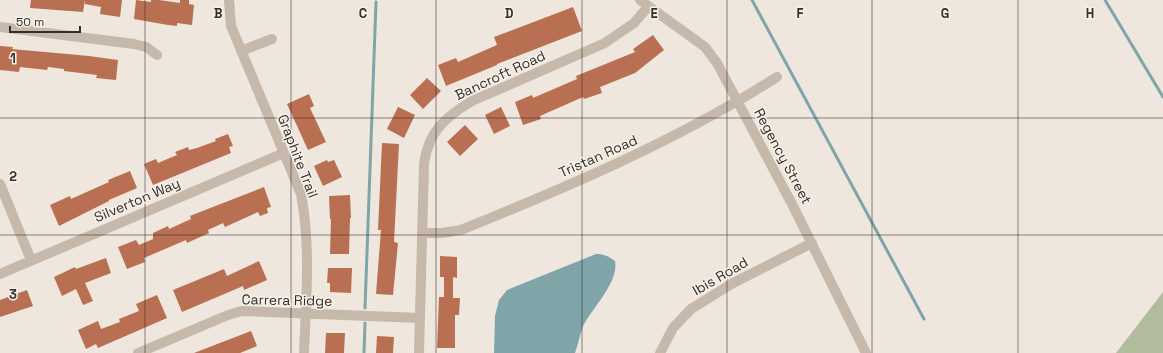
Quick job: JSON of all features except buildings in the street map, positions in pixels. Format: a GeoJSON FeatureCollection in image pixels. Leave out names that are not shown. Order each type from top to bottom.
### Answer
{"type":"FeatureCollection","features":[{"type":"Feature","properties":{"kind":"street","name":"Graphite Trail"},"geometry":{"type":"LineString","coordinates":[[229,0],[231,26],[301,194],[306,219],[304,353]]}},
{"type":"Feature","properties":{"kind":"street","name":"Regency Street"},"geometry":{"type":"LineString","coordinates":[[644,3],[705,47],[717,63],[812,243],[866,353]]}},
{"type":"Feature","properties":{"kind":"street","name":"Bancroft Road"},"geometry":{"type":"LineString","coordinates":[[419,353],[422,233],[426,154],[429,140],[446,118],[472,101],[605,43],[634,23],[644,3]]}},
{"type":"Feature","properties":{"kind":"street"},"geometry":{"type":"LineString","coordinates":[[0,26],[134,44],[146,47],[157,55]]}},
{"type":"Feature","properties":{"kind":"street"},"geometry":{"type":"LineString","coordinates":[[241,52],[272,39]]}},
{"type":"Feature","properties":{"kind":"street","name":"Tristan Road"},"geometry":{"type":"LineString","coordinates":[[422,233],[442,233],[461,230],[630,158],[689,129],[777,77]]}},
{"type":"Feature","properties":{"kind":"street","name":"Silverton Way"},"geometry":{"type":"LineString","coordinates":[[0,274],[284,153]]}},
{"type":"Feature","properties":{"kind":"street"},"geometry":{"type":"LineString","coordinates":[[0,184],[31,260]]}},
{"type":"Feature","properties":{"kind":"street","name":"Ibis Road"},"geometry":{"type":"LineString","coordinates":[[660,353],[673,328],[691,309],[733,283],[812,243]]}},
{"type":"Feature","properties":{"kind":"street","name":"Carrera Ridge"},"geometry":{"type":"LineString","coordinates":[[138,353],[242,311],[420,318]]}},
{"type":"Feature","properties":{"kind":"green space"},"geometry":{"type":"Polygon","coordinates":[[[1163,292],[1163,353],[1116,353],[1163,292]]]}},
{"type":"Feature","properties":{"kind":"water"},"geometry":{"type":"Polygon","coordinates":[[[596,254],[601,254],[615,261],[615,269],[609,286],[583,326],[575,353],[494,353],[495,316],[499,300],[507,290],[596,254]]]}},
{"type":"Feature","properties":{"kind":"waterway"},"geometry":{"type":"LineString","coordinates":[[752,0],[924,319]]}},
{"type":"Feature","properties":{"kind":"waterway"},"geometry":{"type":"LineString","coordinates":[[1105,0],[1163,97]]}},
{"type":"Feature","properties":{"kind":"waterway"},"geometry":{"type":"LineString","coordinates":[[365,308],[376,2]]}},
{"type":"Feature","properties":{"kind":"waterway"},"geometry":{"type":"LineString","coordinates":[[364,353],[365,323]]}}]}
